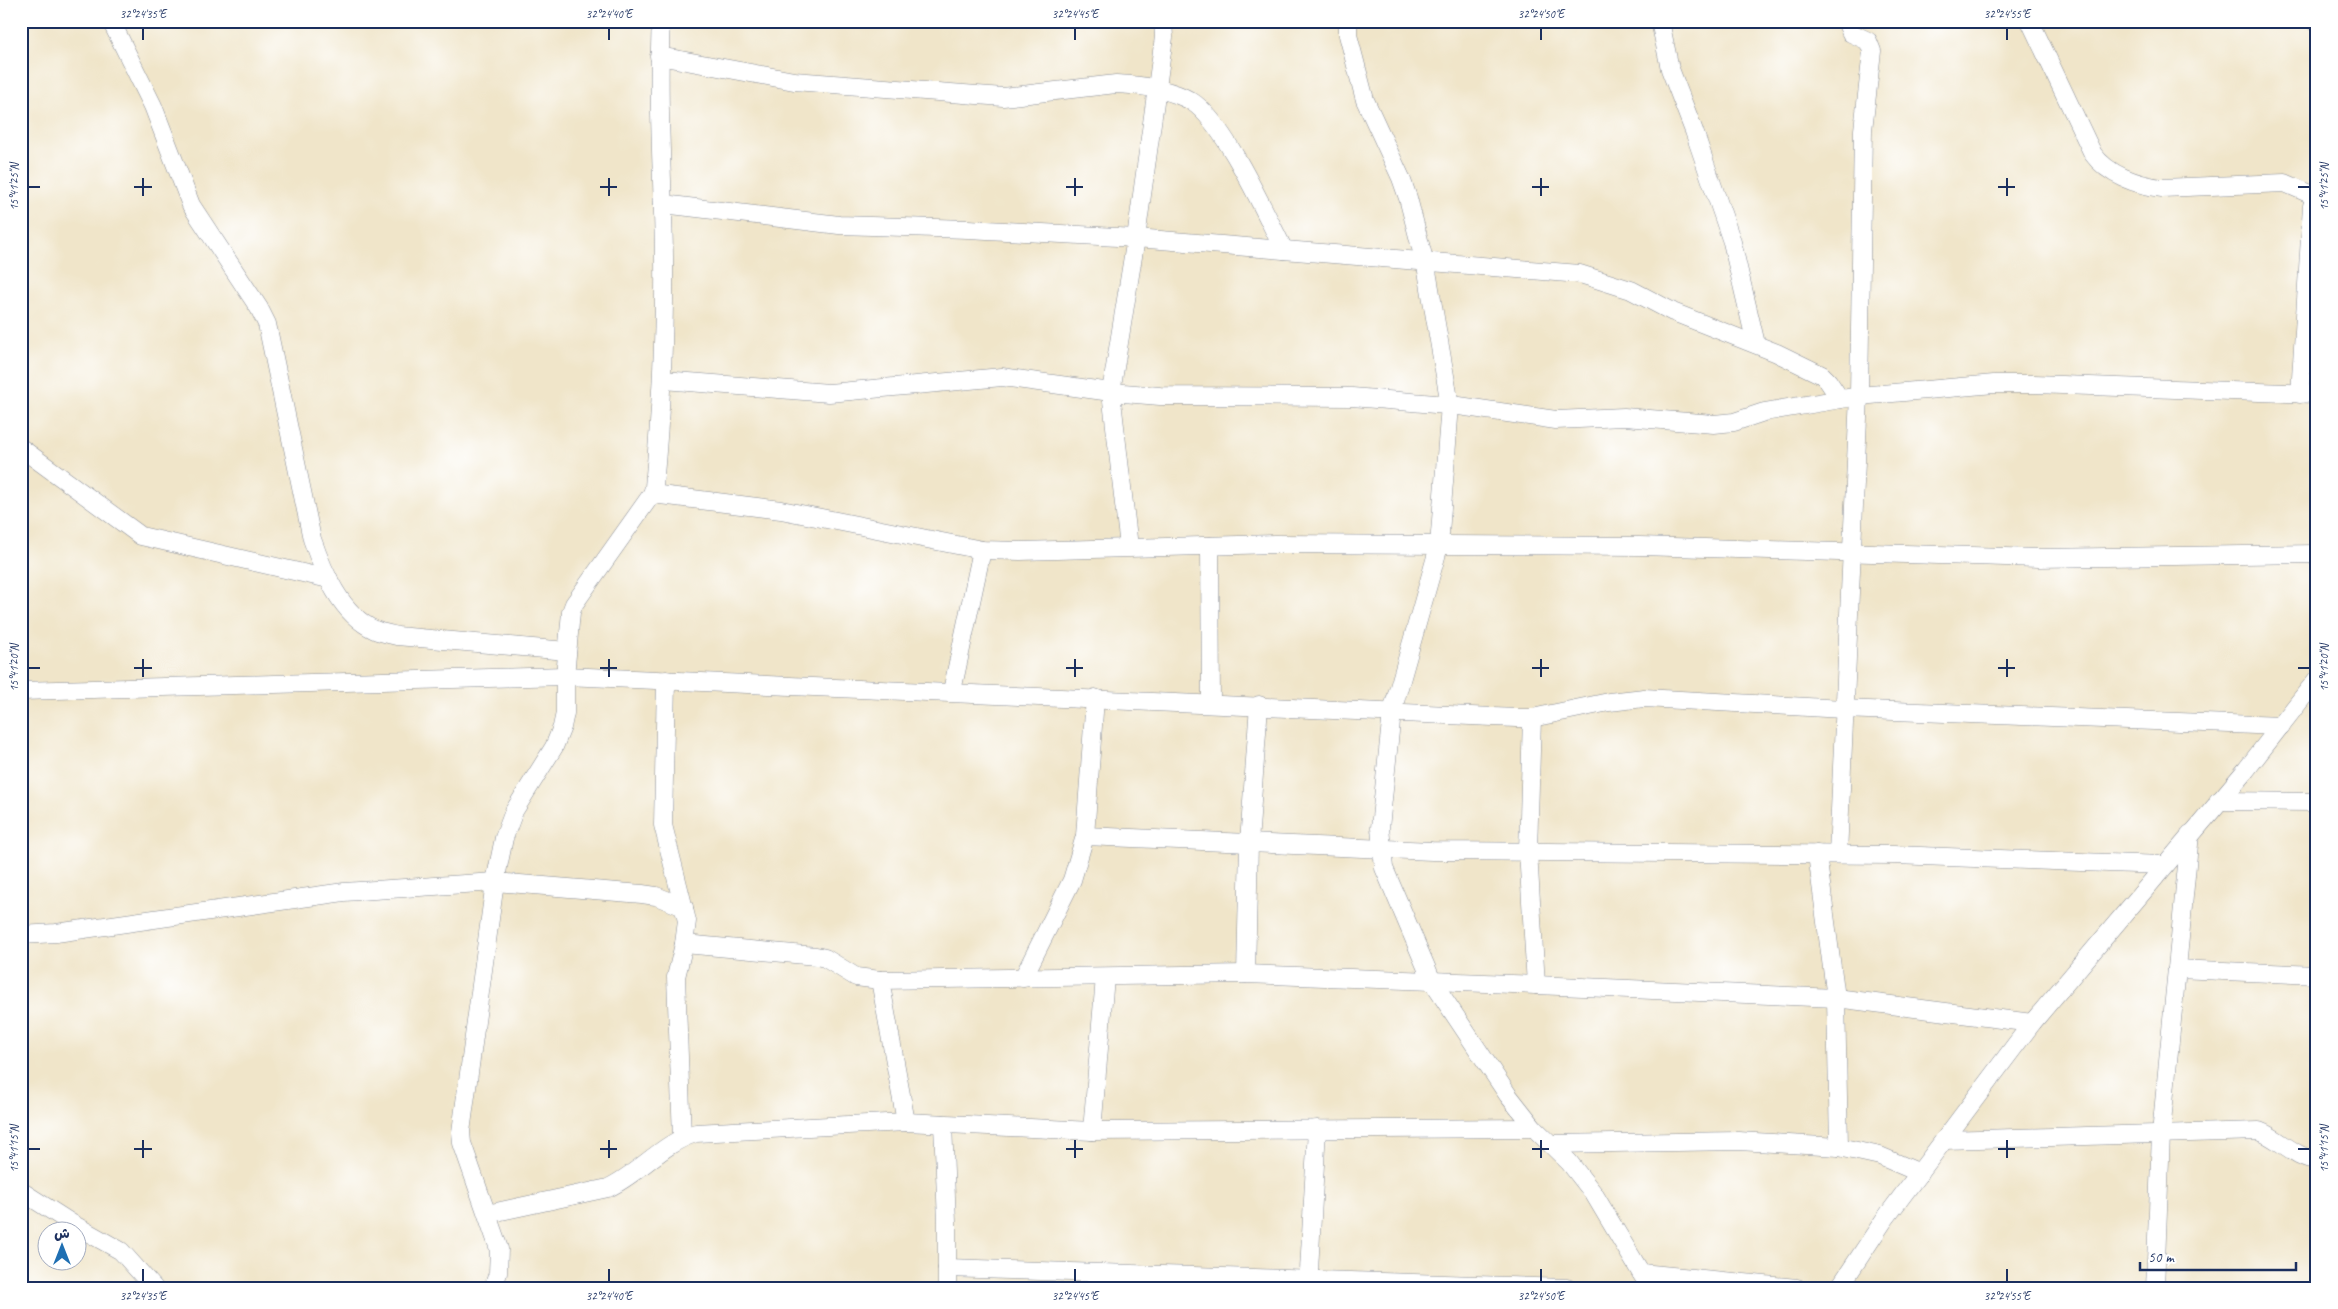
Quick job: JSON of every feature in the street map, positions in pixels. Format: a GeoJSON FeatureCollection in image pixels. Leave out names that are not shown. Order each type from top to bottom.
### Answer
{"type":"FeatureCollection","features":[{"type":"Feature","properties":{"kind":"street"},"geometry":{"type":"LineString","coordinates":[[111,21],[153,106],[191,205],[259,308],[267,324],[312,539],[328,579],[354,615],[374,630],[397,636],[567,651]]}},
{"type":"Feature","properties":{"kind":"street"},"geometry":{"type":"LineString","coordinates":[[493,1288],[498,1273],[499,1249],[462,1143],[461,1132],[495,882],[504,838],[514,812],[554,747],[560,733],[565,713],[565,676],[572,612],[578,596],[652,494],[663,380],[663,204],[659,56],[661,21]]}},
{"type":"Feature","properties":{"kind":"street"},"geometry":{"type":"LineString","coordinates":[[1129,547],[1111,392],[1136,238],[1164,38],[1163,21]]}},
{"type":"Feature","properties":{"kind":"street"},"geometry":{"type":"LineString","coordinates":[[1348,21],[1348,35],[1365,100],[1401,178],[1424,262],[1450,405],[1439,546],[1392,712],[1380,828],[1381,848],[1387,876],[1432,981],[1503,1088],[1534,1128],[1569,1162],[1603,1207],[1645,1280],[1797,1288]]}},
{"type":"Feature","properties":{"kind":"street"},"geometry":{"type":"LineString","coordinates":[[1660,21],[1670,69],[1694,131],[1732,242],[1756,344]]}},
{"type":"Feature","properties":{"kind":"street"},"geometry":{"type":"LineString","coordinates":[[1838,854],[1843,709],[1859,396],[1863,130],[1872,51],[1868,41],[1851,33],[1846,21]]}},
{"type":"Feature","properties":{"kind":"street"},"geometry":{"type":"LineString","coordinates":[[663,380],[829,393],[1002,376],[1111,392],[1181,397],[1352,397],[1450,405],[1556,420],[1624,417],[1714,424],[1734,422],[1764,412],[1859,396],[1994,384],[2309,394],[2316,194],[2285,183],[2156,187],[2109,171],[2100,165],[2093,154],[2030,21]]}},
{"type":"Feature","properties":{"kind":"street"},"geometry":{"type":"LineString","coordinates":[[659,56],[794,82],[860,88],[1003,97],[1116,84],[1156,89],[1189,100],[1198,106],[1216,127],[1284,250]]}},
{"type":"Feature","properties":{"kind":"street"},"geometry":{"type":"LineString","coordinates":[[663,204],[839,225],[968,229],[1136,238],[1591,276],[1630,290],[1673,312],[1756,344],[1822,375],[1840,399]]}},
{"type":"Feature","properties":{"kind":"street"},"geometry":{"type":"LineString","coordinates":[[21,448],[141,536],[328,579]]}},
{"type":"Feature","properties":{"kind":"street"},"geometry":{"type":"LineString","coordinates":[[652,494],[782,510],[982,550],[1020,551],[1210,546],[1650,546],[2090,558],[2317,554]]}},
{"type":"Feature","properties":{"kind":"street"},"geometry":{"type":"LineString","coordinates":[[1210,546],[1211,704]]}},
{"type":"Feature","properties":{"kind":"street"},"geometry":{"type":"LineString","coordinates":[[952,691],[982,550]]}},
{"type":"Feature","properties":{"kind":"street"},"geometry":{"type":"LineString","coordinates":[[21,691],[565,676],[952,691],[1532,718],[1609,702],[1644,698],[1843,709],[2281,726]]}},
{"type":"Feature","properties":{"kind":"street"},"geometry":{"type":"LineString","coordinates":[[1839,1288],[1884,1220],[2032,1023],[2281,726],[2317,679]]}},
{"type":"Feature","properties":{"kind":"street"},"geometry":{"type":"LineString","coordinates":[[666,680],[663,825],[686,921],[684,944],[676,977],[682,1137]]}},
{"type":"Feature","properties":{"kind":"street"},"geometry":{"type":"LineString","coordinates":[[1023,978],[1072,880],[1085,836],[1096,698]]}},
{"type":"Feature","properties":{"kind":"street"},"geometry":{"type":"LineString","coordinates":[[1246,974],[1249,843],[1259,705]]}},
{"type":"Feature","properties":{"kind":"street"},"geometry":{"type":"LineString","coordinates":[[1532,718],[1528,851],[1536,985]]}},
{"type":"Feature","properties":{"kind":"street"},"geometry":{"type":"LineString","coordinates":[[2218,801],[2317,802]]}},
{"type":"Feature","properties":{"kind":"street"},"geometry":{"type":"LineString","coordinates":[[2156,1288],[2161,1134],[2190,834]]}},
{"type":"Feature","properties":{"kind":"street"},"geometry":{"type":"LineString","coordinates":[[1085,836],[1381,848],[1838,854],[2163,866]]}},
{"type":"Feature","properties":{"kind":"street"},"geometry":{"type":"LineString","coordinates":[[1817,854],[1836,998],[1839,1147]]}},
{"type":"Feature","properties":{"kind":"street"},"geometry":{"type":"LineString","coordinates":[[21,935],[56,933],[344,892],[495,882],[642,894],[656,896],[684,907]]}},
{"type":"Feature","properties":{"kind":"street"},"geometry":{"type":"LineString","coordinates":[[684,944],[816,956],[825,958],[856,977],[880,980],[1246,974],[1836,998],[2032,1023]]}},
{"type":"Feature","properties":{"kind":"street"},"geometry":{"type":"LineString","coordinates":[[2177,969],[2317,974]]}},
{"type":"Feature","properties":{"kind":"street"},"geometry":{"type":"LineString","coordinates":[[1092,1131],[1104,977]]}},
{"type":"Feature","properties":{"kind":"street"},"geometry":{"type":"LineString","coordinates":[[880,980],[906,1122]]}},
{"type":"Feature","properties":{"kind":"street"},"geometry":{"type":"LineString","coordinates":[[487,1214],[608,1188],[624,1180],[682,1137],[696,1133],[906,1122],[1092,1131],[1534,1128]]}},
{"type":"Feature","properties":{"kind":"street"},"geometry":{"type":"LineString","coordinates":[[944,1124],[947,1288]]}},
{"type":"Feature","properties":{"kind":"street"},"geometry":{"type":"LineString","coordinates":[[1308,1284],[1317,1129]]}},
{"type":"Feature","properties":{"kind":"street"},"geometry":{"type":"LineString","coordinates":[[1944,1140],[2258,1131],[2271,1136],[2305,1158],[2317,1160]]}},
{"type":"Feature","properties":{"kind":"street"},"geometry":{"type":"LineString","coordinates":[[1552,1144],[1738,1141],[1839,1147],[1880,1156],[1920,1173]]}},
{"type":"Feature","properties":{"kind":"street"},"geometry":{"type":"LineString","coordinates":[[21,1191],[71,1223],[121,1251],[143,1273],[154,1288]]}},
{"type":"Feature","properties":{"kind":"street"},"geometry":{"type":"LineString","coordinates":[[947,1268],[1308,1284],[1567,1288]]}}]}
